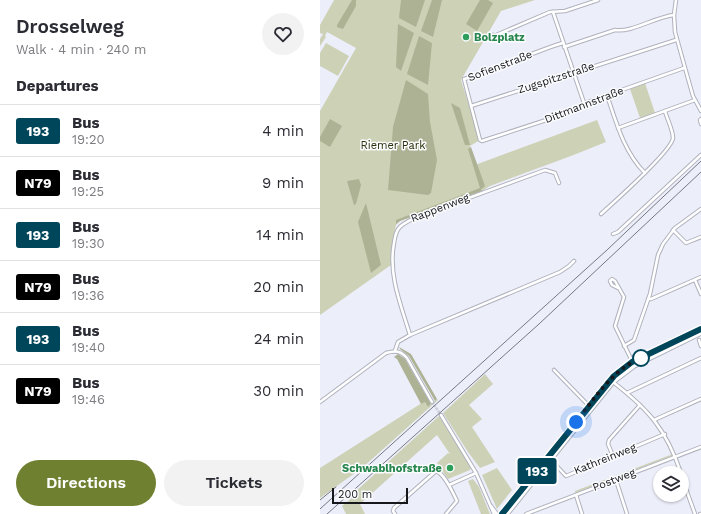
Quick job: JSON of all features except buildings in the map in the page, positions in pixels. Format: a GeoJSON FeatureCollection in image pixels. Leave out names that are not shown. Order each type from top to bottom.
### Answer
{"type":"FeatureCollection","features":[{"type":"Feature","properties":{"kind":"main road"},"geometry":{"type":"LineString","coordinates":[[507,514],[551,460],[614,376],[633,364],[701,328]]}},
{"type":"Feature","properties":{"kind":"main road"},"geometry":{"type":"LineString","coordinates":[[502,514],[590,407],[613,382],[633,364],[701,333]]}},
{"type":"Feature","properties":{"kind":"street"},"geometry":{"type":"LineString","coordinates":[[493,35],[494,36],[523,22],[550,12],[565,11],[598,0]]}},
{"type":"Feature","properties":{"kind":"street"},"geometry":{"type":"LineString","coordinates":[[676,0],[674,15],[676,40],[695,100],[701,111]]}},
{"type":"Feature","properties":{"kind":"street"},"geometry":{"type":"LineString","coordinates":[[554,12],[584,103]]}},
{"type":"Feature","properties":{"kind":"street","name":"Sofienstraße"},"geometry":{"type":"LineString","coordinates":[[471,106],[464,79],[493,70],[550,46],[564,45],[614,30],[621,31],[674,15]]}},
{"type":"Feature","properties":{"kind":"street","name":"Zugspitzstraße"},"geometry":{"type":"LineString","coordinates":[[471,106],[676,40]]}},
{"type":"Feature","properties":{"kind":"street","name":"Dittmannstraße"},"geometry":{"type":"LineString","coordinates":[[471,106],[480,140],[482,141],[571,112],[584,103],[684,68]]}},
{"type":"Feature","properties":{"kind":"street"},"geometry":{"type":"LineString","coordinates":[[607,95],[618,128],[628,150],[645,173]]}},
{"type":"Feature","properties":{"kind":"street"},"geometry":{"type":"LineString","coordinates":[[618,128],[695,100]]}},
{"type":"Feature","properties":{"kind":"street"},"geometry":{"type":"LineString","coordinates":[[601,214],[645,173],[669,147],[673,136],[665,111]]}},
{"type":"Feature","properties":{"kind":"street"},"geometry":{"type":"LineString","coordinates":[[701,119],[701,124]]}},
{"type":"Feature","properties":{"kind":"street"},"geometry":{"type":"LineString","coordinates":[[613,234],[618,232],[701,155]]}},
{"type":"Feature","properties":{"kind":"street","name":"Rappenweg"},"geometry":{"type":"LineString","coordinates":[[410,335],[393,280],[392,251],[395,235],[398,229],[414,218],[545,170],[555,174],[559,183]]}},
{"type":"Feature","properties":{"kind":"street"},"geometry":{"type":"LineString","coordinates":[[624,346],[634,340],[653,284],[658,255],[666,240],[673,230],[701,209]]}},
{"type":"Feature","properties":{"kind":"street"},"geometry":{"type":"LineString","coordinates":[[673,230],[686,243],[701,237]]}},
{"type":"Feature","properties":{"kind":"street"},"geometry":{"type":"LineString","coordinates":[[395,351],[398,342],[410,335],[560,272],[574,261]]}},
{"type":"Feature","properties":{"kind":"street"},"geometry":{"type":"LineString","coordinates":[[648,299],[701,277]]}},
{"type":"Feature","properties":{"kind":"street"},"geometry":{"type":"LineString","coordinates":[[695,280],[701,294]]}},
{"type":"Feature","properties":{"kind":"street"},"geometry":{"type":"LineString","coordinates":[[618,288],[624,297],[615,326],[633,364]]}},
{"type":"Feature","properties":{"kind":"street"},"geometry":{"type":"LineString","coordinates":[[699,340],[701,346]]}},
{"type":"Feature","properties":{"kind":"street"},"geometry":{"type":"LineString","coordinates":[[320,402],[386,353],[395,351],[401,352],[405,356],[432,402]]}},
{"type":"Feature","properties":{"kind":"street"},"geometry":{"type":"LineString","coordinates":[[627,393],[701,358]]}},
{"type":"Feature","properties":{"kind":"street"},"geometry":{"type":"LineString","coordinates":[[554,370],[590,407]]}},
{"type":"Feature","properties":{"kind":"street"},"geometry":{"type":"LineString","coordinates":[[613,382],[640,404],[654,420],[664,434],[678,466]]}},
{"type":"Feature","properties":{"kind":"street"},"geometry":{"type":"LineString","coordinates":[[654,420],[701,400]]}},
{"type":"Feature","properties":{"kind":"street"},"geometry":{"type":"LineString","coordinates":[[613,456],[608,444],[609,440],[640,404]]}},
{"type":"Feature","properties":{"kind":"street"},"geometry":{"type":"LineString","coordinates":[[441,415],[476,473],[494,514]]}},
{"type":"Feature","properties":{"kind":"street","name":"Kathreinweg"},"geometry":{"type":"LineString","coordinates":[[551,460],[566,476],[664,434]]}},
{"type":"Feature","properties":{"kind":"street","name":"Postweg"},"geometry":{"type":"LineString","coordinates":[[526,514],[701,447]]}},
{"type":"Feature","properties":{"kind":"street"},"geometry":{"type":"LineString","coordinates":[[395,514],[393,511],[394,508],[436,471],[440,473],[449,485],[457,501],[446,514]]}},
{"type":"Feature","properties":{"kind":"street"},"geometry":{"type":"LineString","coordinates":[[449,485],[476,473]]}},
{"type":"Feature","properties":{"kind":"street"},"geometry":{"type":"LineString","coordinates":[[616,480],[627,514]]}},
{"type":"Feature","properties":{"kind":"street"},"geometry":{"type":"LineString","coordinates":[[576,495],[582,514]]}},
{"type":"Feature","properties":{"kind":"street"},"geometry":{"type":"LineString","coordinates":[[689,497],[695,514]]}},
{"type":"Feature","properties":{"kind":"street"},"geometry":{"type":"LineString","coordinates":[[491,506],[497,514]]}},
{"type":"Feature","properties":{"kind":"green space","name":"Riemer Park"},"geometry":{"type":"Polygon","coordinates":[[[334,0],[535,0],[501,11],[461,80],[480,140],[470,146],[475,165],[597,120],[606,142],[490,186],[482,191],[400,221],[396,225],[391,250],[391,265],[320,315],[320,111],[356,48],[327,32],[326,37],[320,46],[320,39],[323,34],[320,33],[320,25],[334,0]]]}},
{"type":"Feature","properties":{"kind":"green space"},"geometry":{"type":"Polygon","coordinates":[[[352,0],[356,0],[356,6],[343,29],[337,27],[337,25],[352,0]]]}},
{"type":"Feature","properties":{"kind":"green space"},"geometry":{"type":"Polygon","coordinates":[[[401,0],[425,0],[416,27],[399,18],[401,0]]]}},
{"type":"Feature","properties":{"kind":"green space"},"geometry":{"type":"Polygon","coordinates":[[[432,0],[442,0],[433,37],[421,31],[432,0]]]}},
{"type":"Feature","properties":{"kind":"green space"},"geometry":{"type":"Polygon","coordinates":[[[480,0],[488,0],[493,3],[477,31],[466,24],[480,0]]]}},
{"type":"Feature","properties":{"kind":"green space"},"geometry":{"type":"Polygon","coordinates":[[[398,24],[414,33],[401,71],[396,67],[398,24]]]}},
{"type":"Feature","properties":{"kind":"green space"},"geometry":{"type":"Polygon","coordinates":[[[419,36],[432,43],[428,85],[407,74],[419,36]]]}},
{"type":"Feature","properties":{"kind":"green space"},"geometry":{"type":"Polygon","coordinates":[[[326,43],[349,56],[338,76],[320,66],[320,53],[326,43]]]}},
{"type":"Feature","properties":{"kind":"green space"},"geometry":{"type":"Polygon","coordinates":[[[406,80],[428,94],[430,122],[437,160],[431,193],[428,195],[388,190],[393,127],[406,80]]]}},
{"type":"Feature","properties":{"kind":"green space"},"geometry":{"type":"Polygon","coordinates":[[[645,83],[655,113],[640,118],[630,89],[645,83]]]}},
{"type":"Feature","properties":{"kind":"green space"},"geometry":{"type":"Polygon","coordinates":[[[451,103],[460,108],[470,145],[465,145],[451,103]]]}},
{"type":"Feature","properties":{"kind":"green space"},"geometry":{"type":"Polygon","coordinates":[[[330,119],[342,126],[330,147],[320,141],[320,137],[330,119]]]}},
{"type":"Feature","properties":{"kind":"green space"},"geometry":{"type":"Polygon","coordinates":[[[471,147],[485,186],[481,189],[482,191],[400,221],[396,224],[396,220],[480,188],[468,149],[471,147]]]}},
{"type":"Feature","properties":{"kind":"green space"},"geometry":{"type":"Polygon","coordinates":[[[359,179],[361,185],[356,204],[354,205],[347,181],[359,179]]]}},
{"type":"Feature","properties":{"kind":"green space"},"geometry":{"type":"Polygon","coordinates":[[[366,203],[381,265],[371,273],[358,222],[366,203]]]}},
{"type":"Feature","properties":{"kind":"green space"},"geometry":{"type":"Polygon","coordinates":[[[399,347],[411,354],[437,399],[435,401],[409,356],[399,347]]]}},
{"type":"Feature","properties":{"kind":"green space"},"geometry":{"type":"Polygon","coordinates":[[[398,354],[405,359],[431,404],[428,407],[425,402],[421,404],[397,359],[394,357],[398,354]]]}},
{"type":"Feature","properties":{"kind":"green space"},"geometry":{"type":"Polygon","coordinates":[[[485,374],[493,384],[469,405],[482,419],[472,427],[495,462],[480,468],[443,413],[485,374]]]}},
{"type":"Feature","properties":{"kind":"green space"},"geometry":{"type":"Polygon","coordinates":[[[437,399],[438,400],[362,468],[320,498],[320,468],[425,401],[428,407],[437,399]]]}},
{"type":"Feature","properties":{"kind":"green space"},"geometry":{"type":"Polygon","coordinates":[[[439,416],[471,467],[470,470],[448,479],[437,463],[448,453],[450,454],[437,435],[360,504],[365,514],[346,514],[342,506],[358,493],[356,491],[439,416]]]}},
{"type":"Feature","properties":{"kind":"green space"},"geometry":{"type":"Polygon","coordinates":[[[673,454],[672,456],[575,493],[575,491],[673,454]]]}},
{"type":"Feature","properties":{"kind":"green space"},"geometry":{"type":"Polygon","coordinates":[[[497,468],[512,490],[497,509],[482,475],[497,468]]]}},
{"type":"Feature","properties":{"kind":"green space"},"geometry":{"type":"Polygon","coordinates":[[[473,479],[479,487],[490,514],[481,514],[468,481],[473,479]]]}},
{"type":"Feature","properties":{"kind":"tunnel"},"geometry":{"type":"LineString","coordinates":[[432,402],[441,415]]}},
{"type":"Feature","properties":{"kind":"railway"},"geometry":{"type":"LineString","coordinates":[[320,509],[607,250],[701,161]]}},
{"type":"Feature","properties":{"kind":"railway"},"geometry":{"type":"LineString","coordinates":[[327,514],[539,324],[701,172]]}},
{"type":"Feature","properties":{"kind":"railway"},"geometry":{"type":"LineString","coordinates":[[320,500],[336,487]]}},
{"type":"Feature","properties":{"kind":"bus line","name":"193"},"geometry":{"type":"LineString","coordinates":[[502,514],[614,376],[632,362],[701,329]]}},
{"type":"Feature","properties":{"kind":"place","name":"Bolzplatz"},"geometry":{"type":"Point","coordinates":[466,37]}},
{"type":"Feature","properties":{"kind":"place","name":"Schwablhofstraße"},"geometry":{"type":"Point","coordinates":[450,468]}},
{"type":"Feature","properties":{"kind":"route"},"geometry":{"type":"LineString","coordinates":[[576,422],[614,376],[626,366],[641,358]]}}]}
